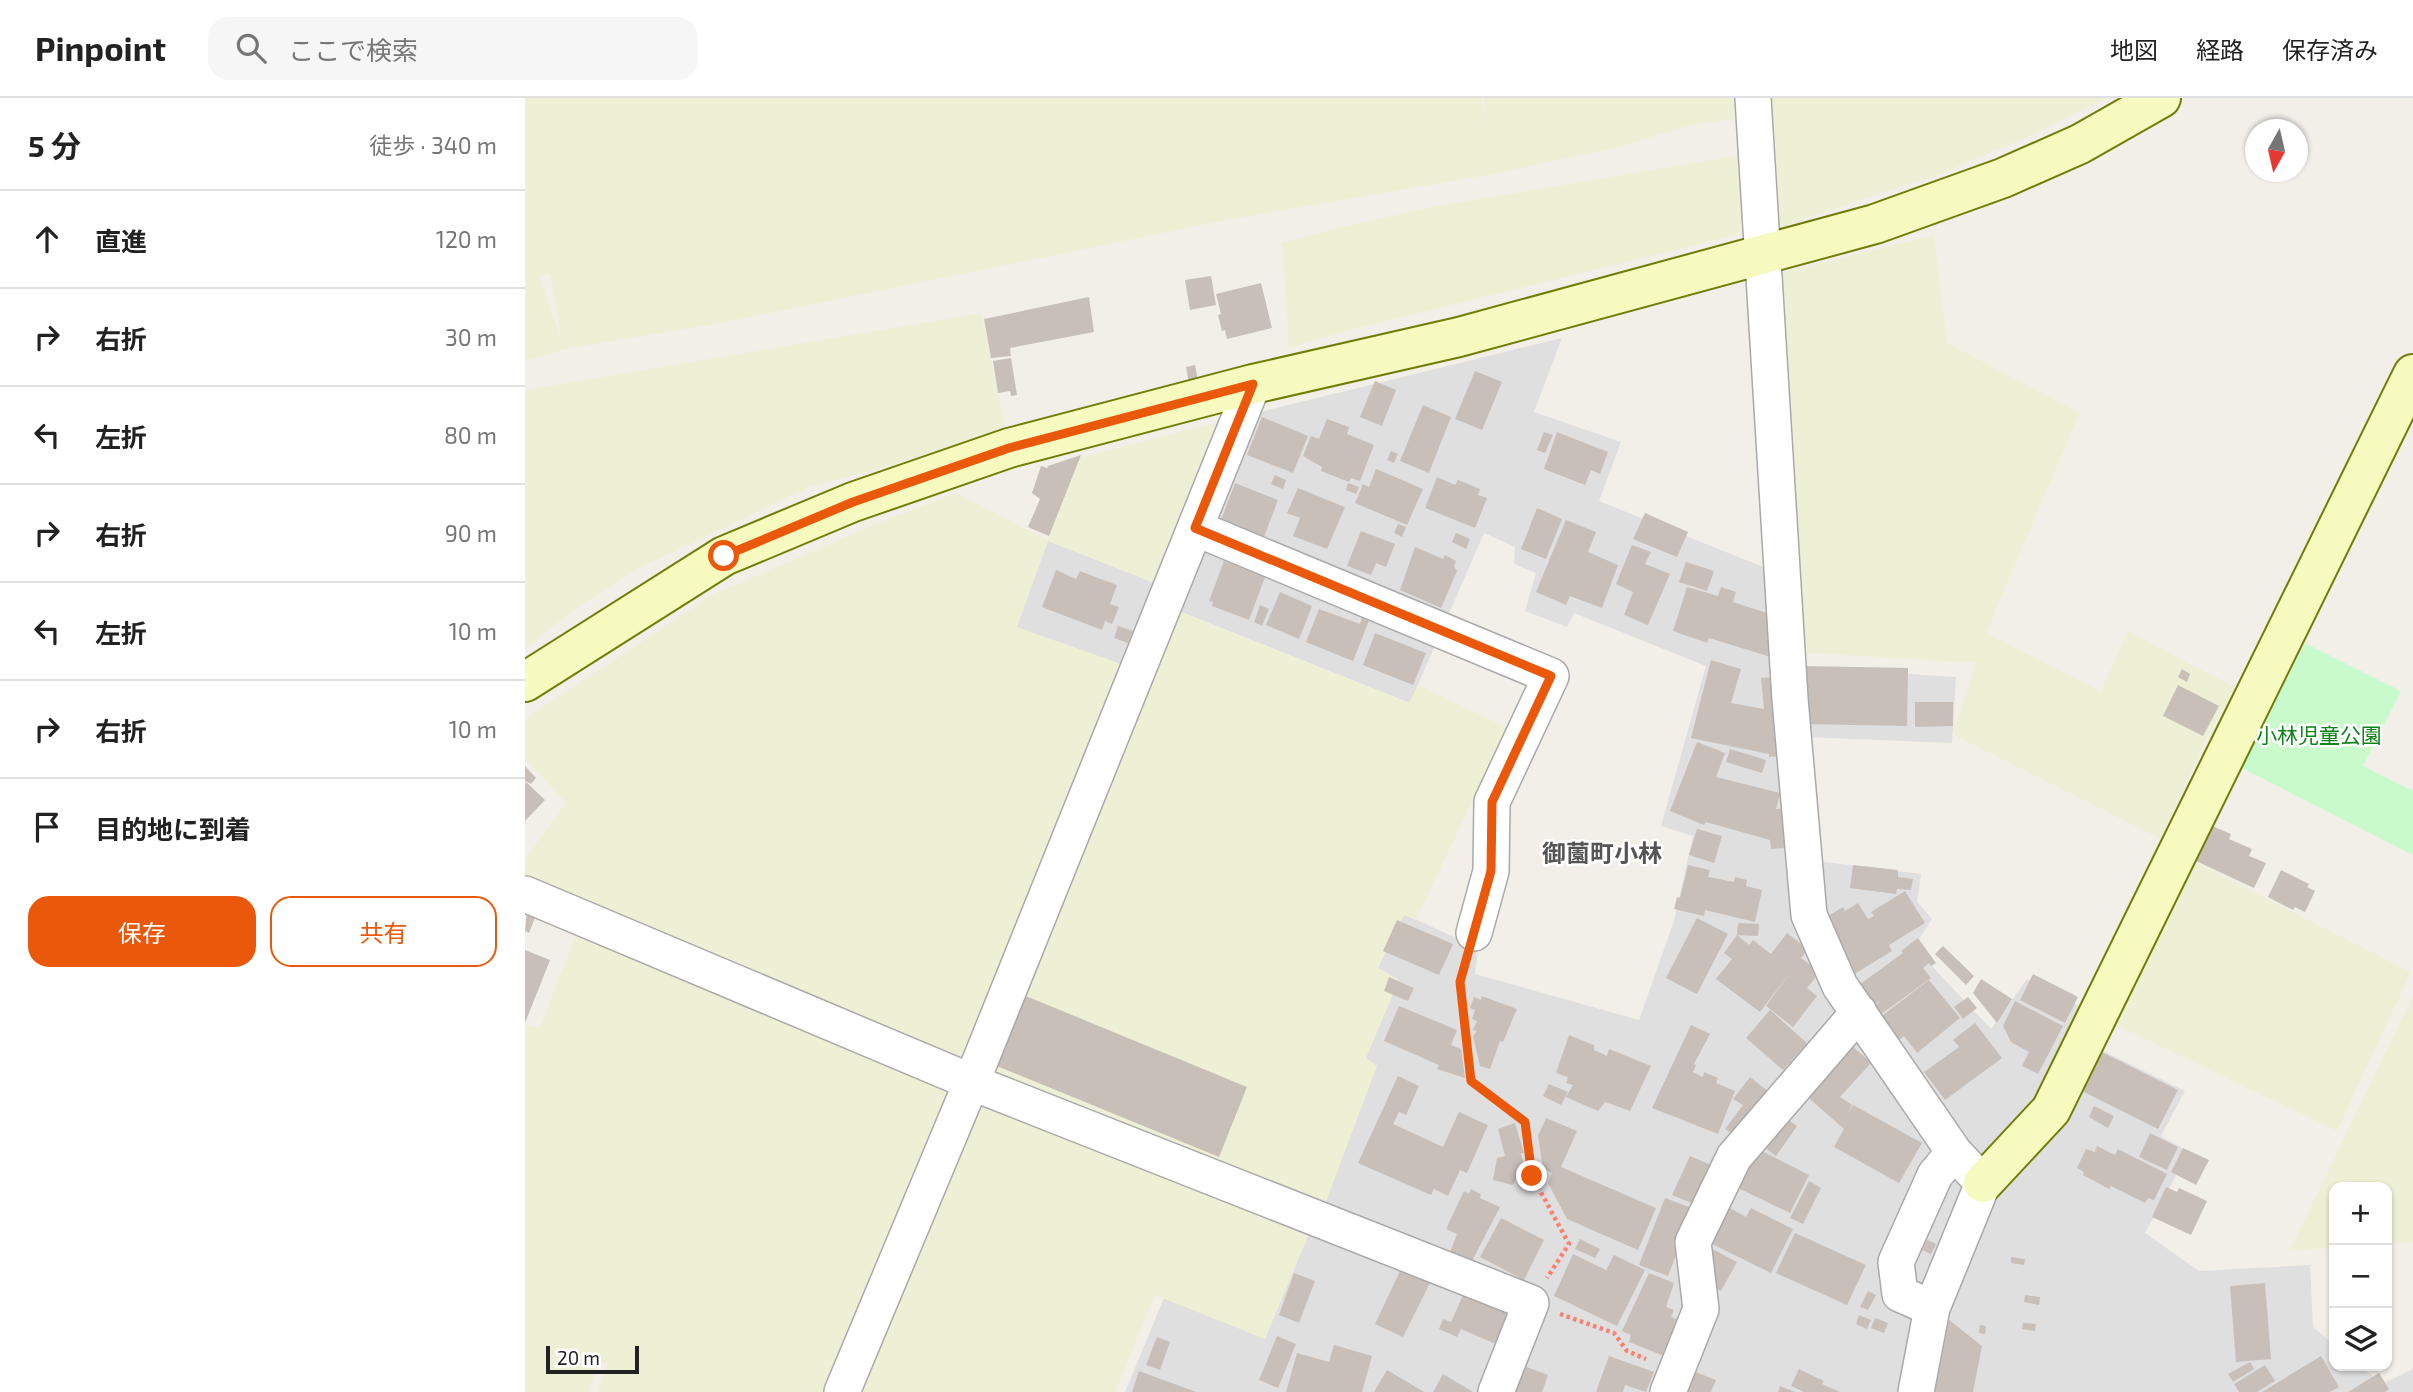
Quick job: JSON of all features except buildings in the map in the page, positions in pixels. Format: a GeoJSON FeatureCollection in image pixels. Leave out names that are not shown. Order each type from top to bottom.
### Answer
{"type":"FeatureCollection","features":[{"type":"Feature","properties":{"kind":"street"},"geometry":{"type":"LineString","coordinates":[[1753,98],[1790,699],[1809,915],[1840,986],[1954,1152],[1983,1183]]}},
{"type":"Feature","properties":{"kind":"street"},"geometry":{"type":"LineString","coordinates":[[525,682],[724,556],[853,502],[1009,448],[1253,384],[1459,337],[1875,224],[2003,178],[2080,144],[2161,98]]}},
{"type":"Feature","properties":{"kind":"street"},"geometry":{"type":"LineString","coordinates":[[1916,1392],[1932,1308],[1983,1183],[2051,1110],[2413,374]]}},
{"type":"Feature","properties":{"kind":"street"},"geometry":{"type":"LineString","coordinates":[[842,1392],[972,1081],[1253,384]]}},
{"type":"Feature","properties":{"kind":"street"},"geometry":{"type":"LineString","coordinates":[[1195,528],[1551,676],[1492,802],[1491,871],[1474,933]]}},
{"type":"Feature","properties":{"kind":"street"},"geometry":{"type":"LineString","coordinates":[[525,894],[972,1081],[1531,1303],[1496,1392]]}},
{"type":"Feature","properties":{"kind":"street"},"geometry":{"type":"LineString","coordinates":[[1672,1382],[1701,1309],[1693,1242],[1734,1157],[1859,1012]]}},
{"type":"Feature","properties":{"kind":"street"},"geometry":{"type":"LineString","coordinates":[[1932,1308],[1900,1294],[1896,1262],[1935,1175],[1954,1152]]}},
{"type":"Feature","properties":{"kind":"path"},"geometry":{"type":"LineString","coordinates":[[1474,933],[1460,982],[1471,1081],[1525,1122],[1532,1176],[1569,1244],[1531,1303],[1614,1333],[1627,1351],[1672,1382]]}},
{"type":"Feature","properties":{"kind":"shaded area"},"geometry":{"type":"Polygon","coordinates":[[[1562,338],[1534,412],[1621,442],[1599,501],[1793,579],[1797,667],[1956,677],[1952,743],[1807,737],[1816,861],[1921,874],[1917,902],[1932,919],[1914,947],[1991,1029],[2027,979],[2110,1022],[2101,1050],[2185,1091],[2161,1136],[2189,1152],[2145,1233],[2199,1271],[2310,1265],[2313,1327],[2329,1341],[2329,1371],[2366,1371],[2382,1384],[2413,1369],[2413,1392],[1125,1392],[1164,1298],[1377,1066],[1365,1058],[1378,968],[1404,914],[1478,948],[1475,974],[1639,1020],[1674,921],[1693,836],[1661,826],[1706,666],[1574,613],[1567,627],[1525,611],[1536,573],[1514,564],[1515,547],[1484,533],[1410,703],[1179,611],[1151,676],[1016,627],[1048,541],[1219,422],[1562,338]]]}},
{"type":"Feature","properties":{"kind":"green space"},"geometry":{"type":"Polygon","coordinates":[[[525,98],[1481,98],[1489,130],[1483,98],[1739,98],[1740,118],[1691,125],[1623,146],[1499,173],[1227,220],[716,324],[564,349],[525,361],[525,98]],[[550,274],[540,277],[562,342],[550,274]]]}},
{"type":"Feature","properties":{"kind":"green space"},"geometry":{"type":"Polygon","coordinates":[[[1770,98],[2107,98],[2023,139],[1939,174],[1780,227],[1770,98]]]}},
{"type":"Feature","properties":{"kind":"green space"},"geometry":{"type":"Polygon","coordinates":[[[1741,155],[1744,233],[1342,332],[1289,348],[1282,243],[1340,227],[1438,206],[1741,155]]]}},
{"type":"Feature","properties":{"kind":"green space"},"geometry":{"type":"Polygon","coordinates":[[[1934,235],[1947,343],[2080,413],[1986,633],[2101,691],[2128,631],[2236,688],[2204,743],[2161,839],[1952,734],[1976,663],[1796,652],[1777,282],[1783,272],[1934,235]]]}},
{"type":"Feature","properties":{"kind":"green space"},"geometry":{"type":"Polygon","coordinates":[[[981,313],[1007,435],[810,487],[637,569],[571,612],[525,649],[525,390],[981,313]]]}},
{"type":"Feature","properties":{"kind":"green space"},"geometry":{"type":"Polygon","coordinates":[[[1219,422],[1154,583],[1048,541],[1017,627],[1138,670],[1178,611],[1409,703],[1418,685],[1507,728],[1416,920],[1404,915],[1378,968],[1399,980],[1366,1058],[1377,1066],[1319,1220],[1309,1234],[1265,1339],[1155,1295],[1115,1392],[598,1392],[607,1364],[599,1361],[589,1392],[525,1392],[525,1024],[539,1029],[579,928],[525,884],[525,859],[566,803],[525,758],[525,719],[712,595],[880,522],[956,493],[1048,540],[1077,458],[1219,422]]]}},
{"type":"Feature","properties":{"kind":"green space","name":"小林児童公園"},"geometry":{"type":"Polygon","coordinates":[[[2305,643],[2401,691],[2363,766],[2413,791],[2413,855],[2242,768],[2305,643]]]}},
{"type":"Feature","properties":{"kind":"green space"},"geometry":{"type":"Polygon","coordinates":[[[2186,858],[2411,972],[2337,1131],[2110,1022],[2186,858]]]}},
{"type":"Feature","properties":{"kind":"green space"},"geometry":{"type":"Polygon","coordinates":[[[2413,995],[2413,1242],[2392,1244],[2392,1182],[2329,1182],[2329,1248],[2290,1250],[2413,995]]]}},
{"type":"Feature","properties":{"kind":"district","name":"御薗町小林"},"geometry":{"type":"Point","coordinates":[1602,852]}},
{"type":"Feature","properties":{"kind":"route"},"geometry":{"type":"LineString","coordinates":[[724,556],[853,502],[1009,448],[1253,384],[1195,528],[1551,676],[1492,802],[1491,871],[1460,982],[1471,1081],[1525,1122],[1532,1176]]}}]}
